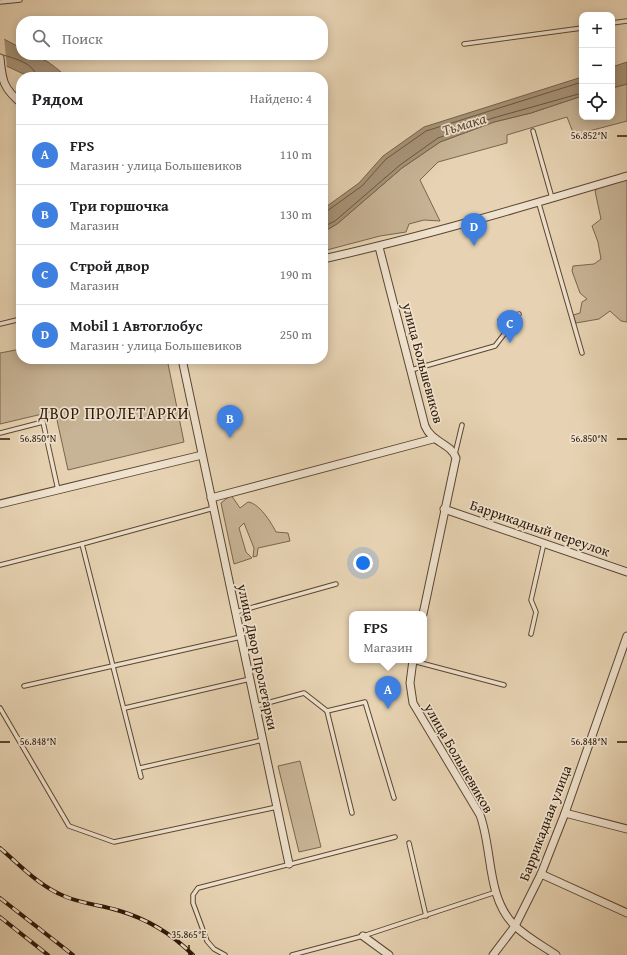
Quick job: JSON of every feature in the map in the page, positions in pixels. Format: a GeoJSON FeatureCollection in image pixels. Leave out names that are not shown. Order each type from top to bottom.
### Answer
{"type":"FeatureCollection","features":[{"type":"Feature","properties":{"kind":"street"},"geometry":{"type":"LineString","coordinates":[[0,58],[2,81],[10,94],[16,99]]}},
{"type":"Feature","properties":{"kind":"street"},"geometry":{"type":"LineString","coordinates":[[328,258],[380,247],[539,204],[627,176]]}},
{"type":"Feature","properties":{"kind":"street","name":"улица Большевиков"},"geometry":{"type":"LineString","coordinates":[[380,247],[425,426],[433,439],[449,448],[455,455]]}},
{"type":"Feature","properties":{"kind":"street","name":"улица Двор Пролетарки"},"geometry":{"type":"LineString","coordinates":[[183,364],[289,864]]}},
{"type":"Feature","properties":{"kind":"street"},"geometry":{"type":"LineString","coordinates":[[211,498],[433,439]]}},
{"type":"Feature","properties":{"kind":"street"},"geometry":{"type":"LineString","coordinates":[[0,504],[202,455]]}},
{"type":"Feature","properties":{"kind":"street"},"geometry":{"type":"LineString","coordinates":[[423,611],[444,509],[456,464],[455,455]]}},
{"type":"Feature","properties":{"kind":"street","name":"Баррикадный переулок"},"geometry":{"type":"LineString","coordinates":[[444,509],[627,572]]}},
{"type":"Feature","properties":{"kind":"street","name":"Баррикадная улица"},"geometry":{"type":"LineString","coordinates":[[493,955],[515,926],[541,874],[565,813],[627,636]]}},
{"type":"Feature","properties":{"kind":"street","name":"улица Большевиков"},"geometry":{"type":"LineString","coordinates":[[413,663],[410,683],[413,703],[480,815],[496,892],[502,908],[515,926],[556,955]]}},
{"type":"Feature","properties":{"kind":"street"},"geometry":{"type":"LineString","coordinates":[[565,813],[627,828]]}},
{"type":"Feature","properties":{"kind":"street"},"geometry":{"type":"LineString","coordinates":[[541,874],[627,913]]}},
{"type":"Feature","properties":{"kind":"street"},"geometry":{"type":"LineString","coordinates":[[363,936],[390,955]]}},
{"type":"Feature","properties":{"kind":"lane"},"geometry":{"type":"LineString","coordinates":[[0,2],[20,0]]}},
{"type":"Feature","properties":{"kind":"lane"},"geometry":{"type":"LineString","coordinates":[[615,23],[627,21]]}},
{"type":"Feature","properties":{"kind":"lane"},"geometry":{"type":"LineString","coordinates":[[464,44],[579,28]]}},
{"type":"Feature","properties":{"kind":"lane"},"geometry":{"type":"LineString","coordinates":[[533,131],[552,199]]}},
{"type":"Feature","properties":{"kind":"lane"},"geometry":{"type":"LineString","coordinates":[[539,204],[582,353]]}},
{"type":"Feature","properties":{"kind":"lane"},"geometry":{"type":"LineString","coordinates":[[411,370],[495,346],[505,333],[500,320],[519,314]]}},
{"type":"Feature","properties":{"kind":"lane"},"geometry":{"type":"LineString","coordinates":[[0,324],[16,320]]}},
{"type":"Feature","properties":{"kind":"lane"},"geometry":{"type":"LineString","coordinates":[[0,433],[43,422],[58,490]]}},
{"type":"Feature","properties":{"kind":"lane"},"geometry":{"type":"LineString","coordinates":[[455,455],[462,425]]}},
{"type":"Feature","properties":{"kind":"lane"},"geometry":{"type":"LineString","coordinates":[[0,565],[214,508]]}},
{"type":"Feature","properties":{"kind":"lane"},"geometry":{"type":"LineString","coordinates":[[531,634],[536,612],[531,600],[544,543]]}},
{"type":"Feature","properties":{"kind":"lane"},"geometry":{"type":"LineString","coordinates":[[82,544],[142,777]]}},
{"type":"Feature","properties":{"kind":"lane"},"geometry":{"type":"LineString","coordinates":[[236,612],[336,584]]}},
{"type":"Feature","properties":{"kind":"lane"},"geometry":{"type":"LineString","coordinates":[[24,686],[241,637]]}},
{"type":"Feature","properties":{"kind":"lane"},"geometry":{"type":"LineString","coordinates":[[424,663],[504,685]]}},
{"type":"Feature","properties":{"kind":"lane"},"geometry":{"type":"LineString","coordinates":[[124,708],[250,679]]}},
{"type":"Feature","properties":{"kind":"lane"},"geometry":{"type":"LineString","coordinates":[[256,706],[304,693],[327,711],[352,813]]}},
{"type":"Feature","properties":{"kind":"lane"},"geometry":{"type":"LineString","coordinates":[[327,711],[364,702],[394,798]]}},
{"type":"Feature","properties":{"kind":"lane"},"geometry":{"type":"LineString","coordinates":[[0,708],[69,826],[114,842],[277,807]]}},
{"type":"Feature","properties":{"kind":"lane"},"geometry":{"type":"LineString","coordinates":[[140,768],[263,740]]}},
{"type":"Feature","properties":{"kind":"lane"},"geometry":{"type":"LineString","coordinates":[[224,955],[214,949],[207,940],[192,898],[198,888],[395,836]]}},
{"type":"Feature","properties":{"kind":"lane"},"geometry":{"type":"LineString","coordinates":[[408,843],[426,916]]}},
{"type":"Feature","properties":{"kind":"lane"},"geometry":{"type":"LineString","coordinates":[[292,955],[363,936],[496,892]]}},
{"type":"Feature","properties":{"kind":"shaded area"},"geometry":{"type":"Polygon","coordinates":[[[627,84],[627,121],[574,135],[567,117],[507,135],[507,143],[438,162],[420,180],[440,221],[424,220],[409,224],[406,232],[380,236],[328,250],[328,229],[337,224],[402,168],[440,142],[494,122],[531,113],[579,97],[579,120],[615,120],[615,87],[627,84]]]}},
{"type":"Feature","properties":{"kind":"shaded area"},"geometry":{"type":"Polygon","coordinates":[[[627,178],[627,322],[621,321],[610,311],[599,319],[576,323],[573,315],[580,313],[582,302],[587,299],[580,293],[572,271],[573,266],[594,264],[601,259],[598,242],[592,226],[601,219],[595,191],[599,187],[627,178]]]}},
{"type":"Feature","properties":{"kind":"shaded area"},"geometry":{"type":"Polygon","coordinates":[[[16,350],[16,364],[168,364],[184,442],[68,470],[55,411],[0,424],[0,353],[16,350]]]}},
{"type":"Feature","properties":{"kind":"shaded area"},"geometry":{"type":"Polygon","coordinates":[[[231,495],[240,508],[248,502],[260,509],[268,518],[276,532],[288,533],[290,541],[258,548],[257,556],[253,557],[254,548],[244,523],[239,528],[246,552],[252,558],[234,564],[221,503],[231,495]]]}},
{"type":"Feature","properties":{"kind":"shaded area"},"geometry":{"type":"Polygon","coordinates":[[[300,761],[321,847],[299,852],[278,766],[300,761]]]}},
{"type":"Feature","properties":{"kind":"water"},"geometry":{"type":"Polygon","coordinates":[[[2,38],[16,45],[16,60],[44,60],[61,72],[19,72],[0,63],[2,38]]]}},
{"type":"Feature","properties":{"kind":"water"},"geometry":{"type":"Polygon","coordinates":[[[627,62],[627,84],[615,87],[615,66],[627,62]]]}},
{"type":"Feature","properties":{"kind":"water","name":"Тьмака"},"geometry":{"type":"Polygon","coordinates":[[[579,78],[579,97],[531,113],[494,122],[440,142],[402,168],[337,224],[328,229],[328,205],[359,183],[383,156],[424,127],[579,78]]]}},
{"type":"Feature","properties":{"kind":"pier"},"geometry":{"type":"Polygon","coordinates":[[[0,35],[4,37],[7,68],[0,65],[0,35]]]}},
{"type":"Feature","properties":{"kind":"railway"},"geometry":{"type":"LineString","coordinates":[[0,848],[30,875],[55,892],[71,899],[113,909],[140,918],[168,934],[193,955]]}},
{"type":"Feature","properties":{"kind":"railway"},"geometry":{"type":"LineString","coordinates":[[0,898],[73,955]]}},
{"type":"Feature","properties":{"kind":"railway"},"geometry":{"type":"LineString","coordinates":[[0,917],[48,955]]}},
{"type":"Feature","properties":{"kind":"place","name":"Mobil 1 Автоглобус"},"geometry":{"type":"Point","coordinates":[474,246]}},
{"type":"Feature","properties":{"kind":"place","name":"Строй двор"},"geometry":{"type":"Point","coordinates":[510,343]}},
{"type":"Feature","properties":{"kind":"place","name":"Три горшочка"},"geometry":{"type":"Point","coordinates":[230,438]}},
{"type":"Feature","properties":{"kind":"place","name":"FPS"},"geometry":{"type":"Point","coordinates":[388,709]}},
{"type":"Feature","properties":{"kind":"district","name":"ДВОР ПРОЛЕТАРКИ"},"geometry":{"type":"Point","coordinates":[114,413]}}]}
